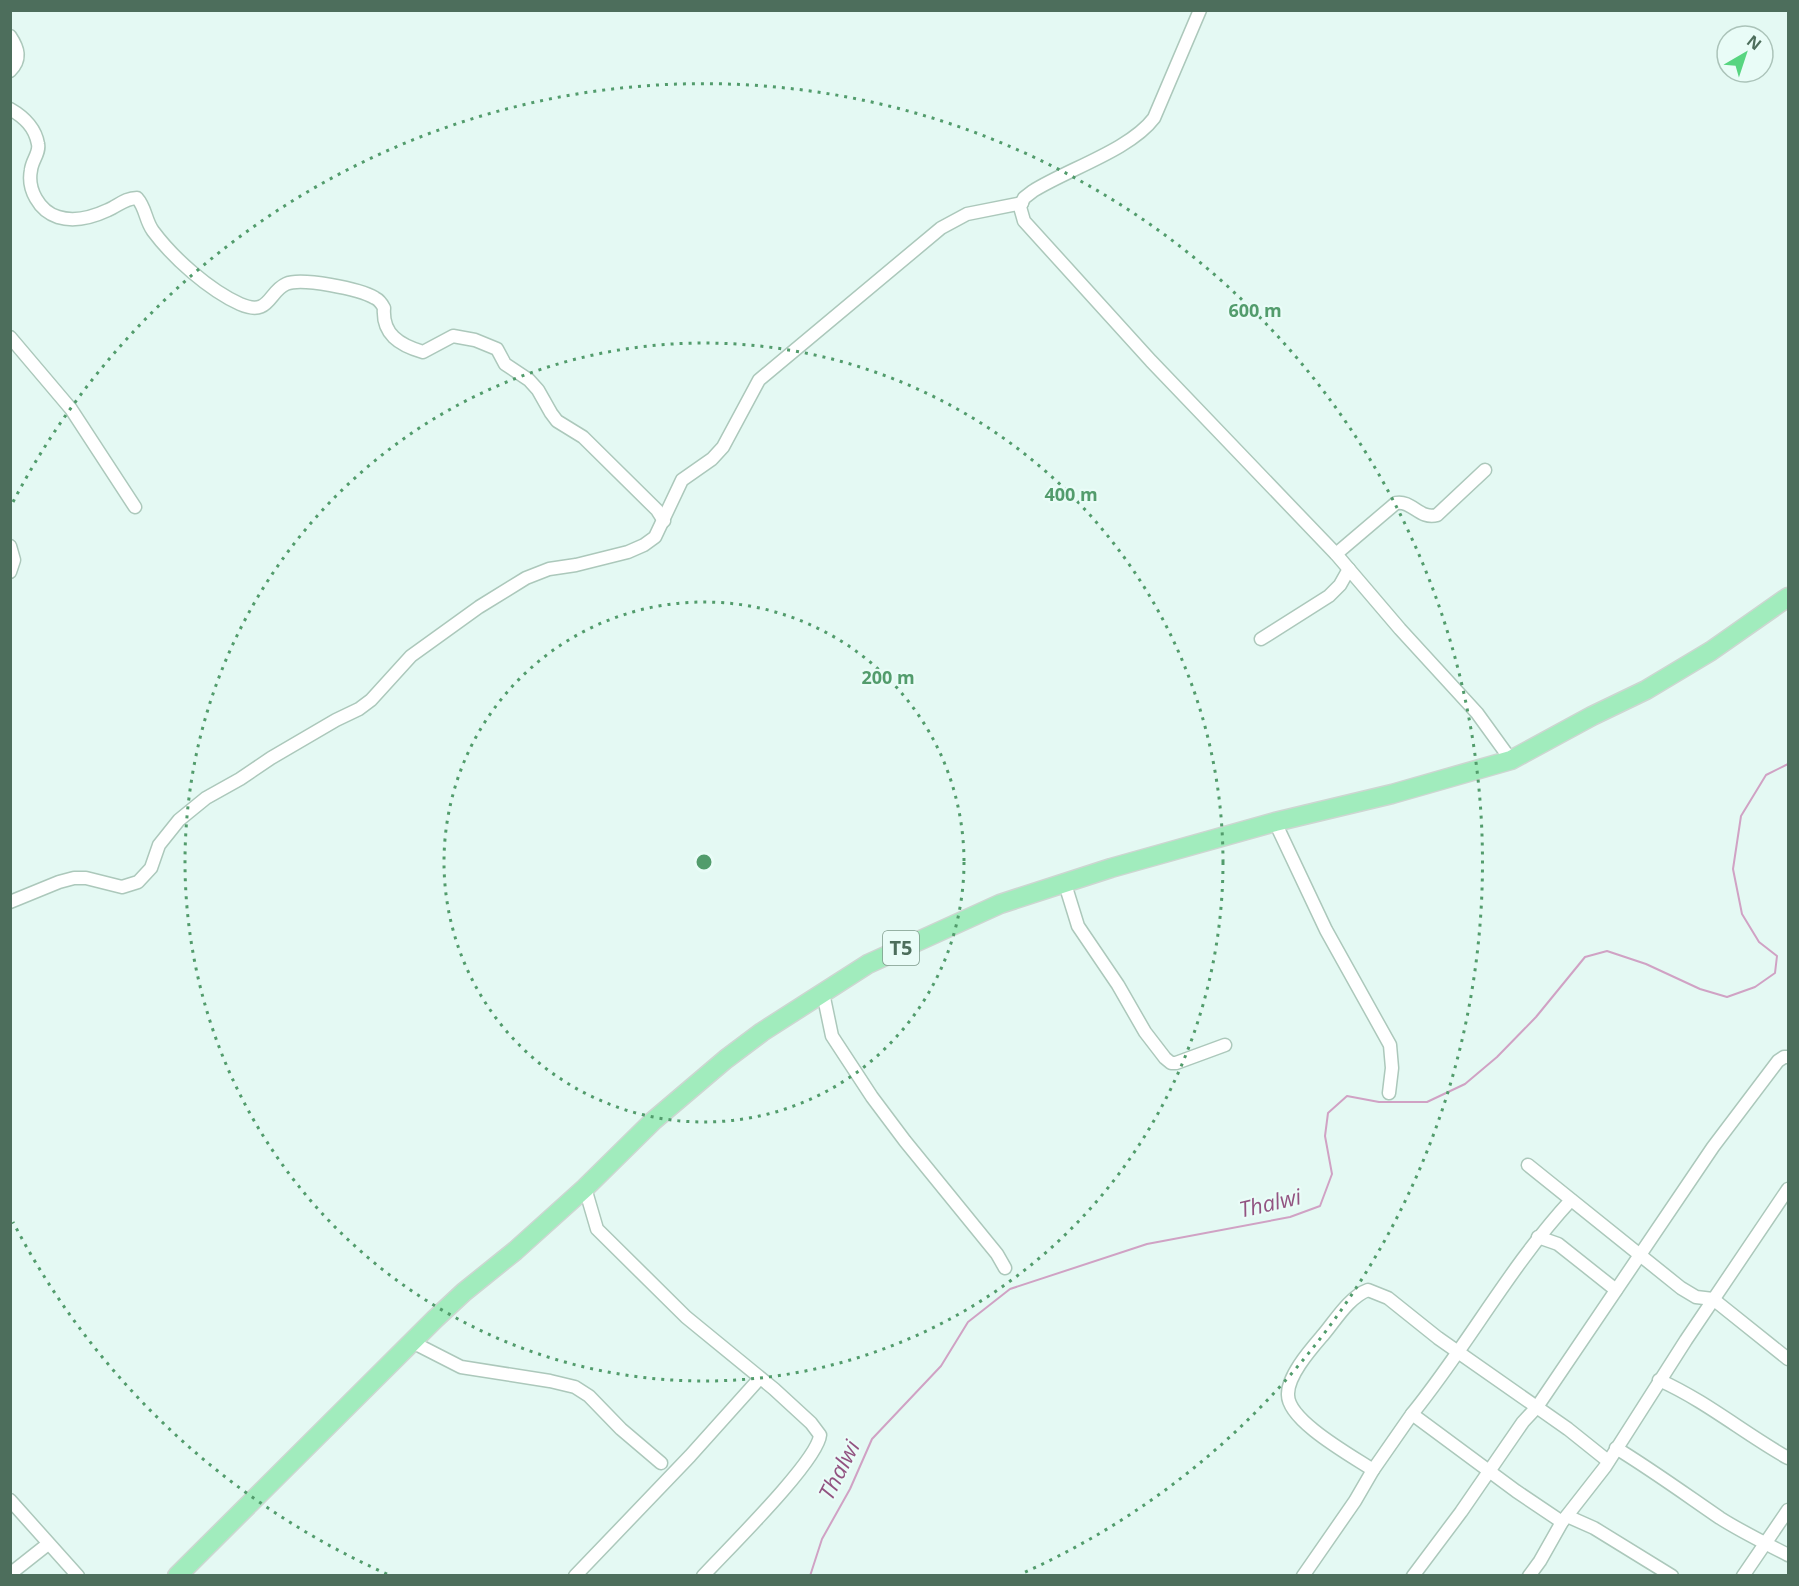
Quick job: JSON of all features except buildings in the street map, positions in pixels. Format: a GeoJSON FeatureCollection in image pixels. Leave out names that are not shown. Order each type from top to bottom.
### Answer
{"type":"FeatureCollection","features":[{"type":"Feature","properties":{"kind":"highway","name":"T5"},"geometry":{"type":"LineString","coordinates":[[177,1575],[464,1292],[515,1251],[585,1188],[690,1088],[762,1032],[868,964],[1000,904],[1112,868],[1275,822],[1392,794],[1511,760],[1646,690],[1711,651],[1788,597]]}},
{"type":"Feature","properties":{"kind":"street"},"geometry":{"type":"LineString","coordinates":[[1200,10],[1154,118],[1146,129],[1102,156],[1033,191],[1020,207],[1024,221],[1151,361],[1336,554],[1400,629],[1477,713],[1511,760]]}},
{"type":"Feature","properties":{"kind":"street"},"geometry":{"type":"LineString","coordinates":[[10,36],[17,47],[18,60],[10,71]]}},
{"type":"Feature","properties":{"kind":"street"},"geometry":{"type":"LineString","coordinates":[[10,109],[29,124],[36,137],[38,151],[30,178],[35,196],[47,212],[58,217],[77,219],[106,211],[130,198],[137,198],[143,205],[152,230],[173,254],[202,279],[241,304],[254,307],[265,305],[284,285],[297,282],[351,289],[377,299],[384,308],[384,320],[388,332],[412,349],[423,352],[453,336],[475,339],[497,349],[505,364],[530,380],[557,421],[583,437],[657,510],[664,521]]}},
{"type":"Feature","properties":{"kind":"street"},"geometry":{"type":"LineString","coordinates":[[10,902],[74,878],[86,878],[122,887],[138,882],[151,868],[159,845],[179,820],[206,798],[336,720],[359,709],[371,700],[411,656],[459,621],[526,578],[549,569],[606,558],[644,546],[655,537],[682,480],[712,459],[723,447],[759,380],[941,228],[968,214],[1022,203]]}},
{"type":"Feature","properties":{"kind":"street"},"geometry":{"type":"LineString","coordinates":[[10,337],[71,409],[135,507]]}},
{"type":"Feature","properties":{"kind":"street"},"geometry":{"type":"LineString","coordinates":[[1336,554],[1396,503],[1408,504],[1427,516],[1437,514],[1485,471]]}},
{"type":"Feature","properties":{"kind":"street"},"geometry":{"type":"LineString","coordinates":[[10,546],[14,560],[10,572]]}},
{"type":"Feature","properties":{"kind":"street"},"geometry":{"type":"LineString","coordinates":[[1261,639],[1329,596],[1340,585],[1349,569]]}},
{"type":"Feature","properties":{"kind":"street"},"geometry":{"type":"LineString","coordinates":[[1275,822],[1326,930],[1390,1045],[1392,1068],[1389,1094]]}},
{"type":"Feature","properties":{"kind":"street"},"geometry":{"type":"LineString","coordinates":[[1065,884],[1078,927],[1164,1058],[1170,1063],[1176,1063],[1225,1045]]}},
{"type":"Feature","properties":{"kind":"street"},"geometry":{"type":"LineString","coordinates":[[823,993],[832,1036],[837,1045],[905,1141],[997,1254],[1005,1268]]}},
{"type":"Feature","properties":{"kind":"street"},"geometry":{"type":"LineString","coordinates":[[1413,1575],[1490,1471],[1523,1422],[1537,1407],[1713,1147],[1778,1060],[1788,1057]]}},
{"type":"Feature","properties":{"kind":"street"},"geometry":{"type":"LineString","coordinates":[[1528,1165],[1688,1293],[1696,1297],[1713,1299],[1788,1359]]}},
{"type":"Feature","properties":{"kind":"street"},"geometry":{"type":"LineString","coordinates":[[585,1188],[597,1229],[686,1317],[760,1378],[811,1423],[820,1435],[800,1469],[704,1575]]}},
{"type":"Feature","properties":{"kind":"street"},"geometry":{"type":"LineString","coordinates":[[1528,1575],[1565,1519],[1608,1461],[1659,1380],[1788,1189]]}},
{"type":"Feature","properties":{"kind":"street"},"geometry":{"type":"LineString","coordinates":[[1303,1575],[1412,1414],[1439,1381],[1514,1268],[1571,1200]]}},
{"type":"Feature","properties":{"kind":"street"},"geometry":{"type":"LineString","coordinates":[[1538,1237],[1558,1244],[1616,1290]]}},
{"type":"Feature","properties":{"kind":"street"},"geometry":{"type":"LineString","coordinates":[[1373,1470],[1315,1431],[1294,1410],[1288,1393],[1292,1379],[1301,1363],[1350,1303],[1368,1290],[1388,1298],[1608,1461]]}},
{"type":"Feature","properties":{"kind":"street"},"geometry":{"type":"LineString","coordinates":[[412,1342],[461,1367],[575,1387],[589,1396],[621,1429],[661,1463]]}},
{"type":"Feature","properties":{"kind":"street"},"geometry":{"type":"LineString","coordinates":[[575,1575],[690,1456],[760,1378]]}},
{"type":"Feature","properties":{"kind":"street"},"geometry":{"type":"LineString","coordinates":[[1659,1380],[1695,1398],[1788,1458]]}},
{"type":"Feature","properties":{"kind":"street"},"geometry":{"type":"LineString","coordinates":[[1412,1414],[1490,1471],[1565,1519],[1594,1528],[1672,1575]]}},
{"type":"Feature","properties":{"kind":"street"},"geometry":{"type":"LineString","coordinates":[[1616,1448],[1651,1469],[1720,1518],[1788,1555]]}},
{"type":"Feature","properties":{"kind":"street"},"geometry":{"type":"LineString","coordinates":[[10,1500],[78,1575]]}},
{"type":"Feature","properties":{"kind":"street"},"geometry":{"type":"LineString","coordinates":[[1743,1575],[1788,1510]]}},
{"type":"Feature","properties":{"kind":"street"},"geometry":{"type":"LineString","coordinates":[[10,1574],[48,1544]]}},
{"type":"Feature","properties":{"kind":"waterway","name":"Thalwi"},"geometry":{"type":"LineString","coordinates":[[810,1576],[822,1539],[850,1489],[872,1439],[941,1366],[968,1322],[1010,1289],[1147,1244],[1290,1217],[1320,1206],[1332,1174],[1325,1136],[1328,1113],[1347,1096],[1379,1102],[1427,1102],[1465,1084],[1497,1057],[1536,1017],[1585,957],[1607,951],[1646,964],[1700,989],[1727,997],[1755,987],[1775,973],[1777,956],[1759,942],[1742,914],[1733,869],[1741,816],[1766,775],[1788,764]]}}]}
